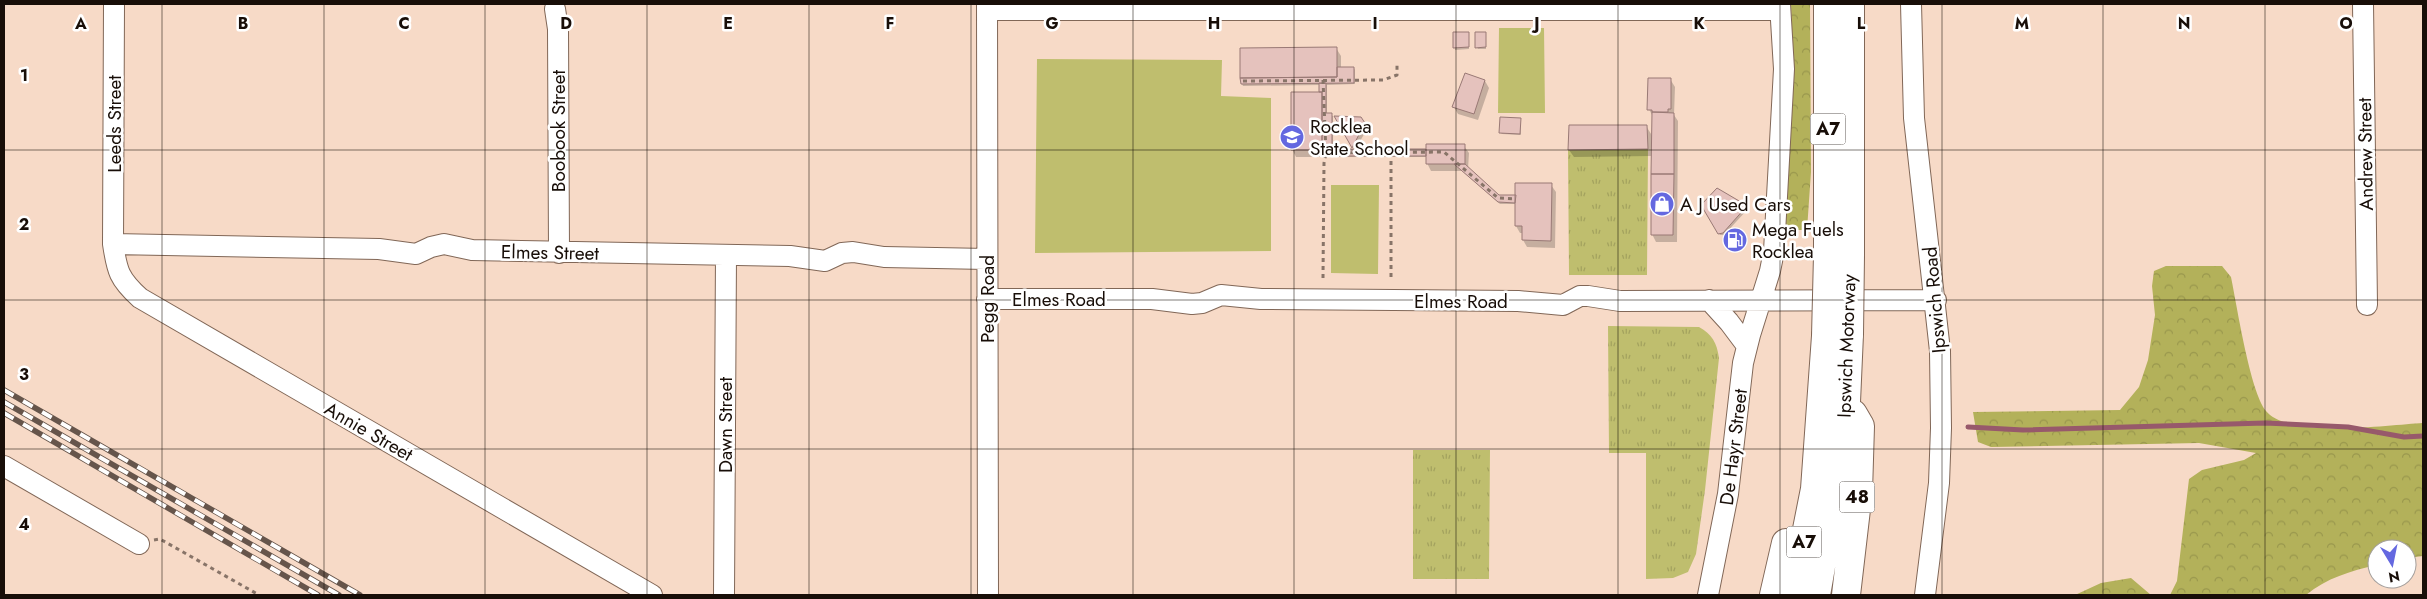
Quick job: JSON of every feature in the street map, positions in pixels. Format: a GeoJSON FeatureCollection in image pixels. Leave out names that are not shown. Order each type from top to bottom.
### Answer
{"type":"FeatureCollection","features":[{"type":"Feature","properties":{"kind":"highway","name":"Ipswich Motorway"},"geometry":{"type":"LineString","coordinates":[[1828,4],[1839,255]]}},
{"type":"Feature","properties":{"kind":"highway","name":"Ipswich Motorway"},"geometry":{"type":"LineString","coordinates":[[1794,595],[1814,489],[1837,335],[1850,4]]}},
{"type":"Feature","properties":{"kind":"highway","name":"Ipswich Motorway"},"geometry":{"type":"LineString","coordinates":[[1816,595],[1832,504],[1846,402],[1837,335]]}},
{"type":"Feature","properties":{"kind":"highway","name":"48"},"geometry":{"type":"LineString","coordinates":[[1846,402],[1860,426],[1858,492],[1846,595]]}},
{"type":"Feature","properties":{"kind":"highway","name":"48"},"geometry":{"type":"LineString","coordinates":[[1774,595],[1789,529],[1814,489]]}},
{"type":"Feature","properties":{"kind":"street","name":"Leeds Street"},"geometry":{"type":"LineString","coordinates":[[113,244],[114,4]]}},
{"type":"Feature","properties":{"kind":"street","name":"Ipswich Road"},"geometry":{"type":"LineString","coordinates":[[1911,4],[1914,118],[1936,300],[1940,351],[1941,428],[1939,483],[1925,595]]}},
{"type":"Feature","properties":{"kind":"street","name":"Andrew Street"},"geometry":{"type":"LineString","coordinates":[[2363,4],[2367,305]]}},
{"type":"Feature","properties":{"kind":"street","name":"Boobook Street"},"geometry":{"type":"LineString","coordinates":[[556,5],[558,29],[558,253]]}},
{"type":"Feature","properties":{"kind":"street"},"geometry":{"type":"LineString","coordinates":[[987,7],[1780,7],[1784,69],[1774,251],[1762,300]]}},
{"type":"Feature","properties":{"kind":"street","name":"Pegg Road"},"geometry":{"type":"LineString","coordinates":[[987,7],[988,595]]}},
{"type":"Feature","properties":{"kind":"street","name":"Elmes Street"},"geometry":{"type":"LineString","coordinates":[[113,244],[378,249],[409,254],[444,244],[472,250],[790,256],[825,261],[853,252],[884,257],[987,259]]}},
{"type":"Feature","properties":{"kind":"street","name":"Annie Street"},"geometry":{"type":"LineString","coordinates":[[113,244],[116,264],[123,283],[140,298],[652,595]]}},
{"type":"Feature","properties":{"kind":"street","name":"Dawn Street"},"geometry":{"type":"LineString","coordinates":[[724,595],[726,255]]}},
{"type":"Feature","properties":{"kind":"street","name":"Elmes Road"},"geometry":{"type":"LineString","coordinates":[[986,299],[1152,299],[1196,304],[1217,295],[1226,295],[1261,299],[1518,301],[1559,305],[1588,296],[1620,301],[1936,300]]}},
{"type":"Feature","properties":{"kind":"street"},"geometry":{"type":"LineString","coordinates":[[1709,300],[1747,346]]}},
{"type":"Feature","properties":{"kind":"street","name":"De Hayr Street"},"geometry":{"type":"LineString","coordinates":[[1708,595],[1728,494],[1747,346],[1762,300]]}},
{"type":"Feature","properties":{"kind":"street"},"geometry":{"type":"LineString","coordinates":[[4,466],[139,544]]}},
{"type":"Feature","properties":{"kind":"path"},"geometry":{"type":"LineString","coordinates":[[1242,81],[1383,80],[1397,75],[1396,64]]}},
{"type":"Feature","properties":{"kind":"path"},"geometry":{"type":"LineString","coordinates":[[1323,80],[1326,153],[1324,162],[1323,278]]}},
{"type":"Feature","properties":{"kind":"path"},"geometry":{"type":"LineString","coordinates":[[1391,152],[1391,278]]}},
{"type":"Feature","properties":{"kind":"path"},"geometry":{"type":"LineString","coordinates":[[1326,153],[1444,152],[1498,198],[1515,199]]}},
{"type":"Feature","properties":{"kind":"path"},"geometry":{"type":"LineString","coordinates":[[139,544],[160,539],[259,595]]}},
{"type":"Feature","properties":{"kind":"green space"},"geometry":{"type":"Polygon","coordinates":[[[1791,4],[1810,4],[1811,172],[1807,230],[1785,230],[1792,33],[1791,4]]]}},
{"type":"Feature","properties":{"kind":"green space"},"geometry":{"type":"Polygon","coordinates":[[[1499,28],[1544,28],[1545,113],[1498,113],[1499,28]]]}},
{"type":"Feature","properties":{"kind":"green space"},"geometry":{"type":"Polygon","coordinates":[[[1037,59],[1222,60],[1221,96],[1271,98],[1271,251],[1035,253],[1037,59]]]}},
{"type":"Feature","properties":{"kind":"green space"},"geometry":{"type":"Polygon","coordinates":[[[1648,149],[1647,275],[1569,275],[1568,150],[1648,149]]]}},
{"type":"Feature","properties":{"kind":"green space"},"geometry":{"type":"Polygon","coordinates":[[[1331,185],[1379,185],[1378,274],[1331,273],[1331,185]]]}},
{"type":"Feature","properties":{"kind":"green space"},"geometry":{"type":"Polygon","coordinates":[[[2166,266],[2222,266],[2231,277],[2249,367],[2260,401],[2266,411],[2278,420],[2317,428],[2423,423],[2423,556],[2417,557],[2417,539],[2367,539],[2367,568],[2339,576],[2322,584],[2306,595],[2170,595],[2177,581],[2189,479],[2202,470],[2244,460],[2256,453],[2199,443],[1991,447],[1978,442],[1973,412],[2120,410],[2139,387],[2148,360],[2155,315],[2152,286],[2154,271],[2166,266]]]}},
{"type":"Feature","properties":{"kind":"green space"},"geometry":{"type":"Polygon","coordinates":[[[1608,326],[1699,327],[1711,336],[1717,348],[1719,358],[1696,554],[1688,572],[1673,578],[1646,579],[1646,453],[1609,453],[1608,326]]]}},
{"type":"Feature","properties":{"kind":"green space"},"geometry":{"type":"Polygon","coordinates":[[[1413,450],[1490,450],[1489,579],[1413,579],[1413,450]]]}},
{"type":"Feature","properties":{"kind":"green space"},"geometry":{"type":"Polygon","coordinates":[[[2131,578],[2151,595],[2075,595],[2101,583],[2131,578]]]}},
{"type":"Feature","properties":{"kind":"building"},"geometry":{"type":"Polygon","coordinates":[[[1453,32],[1469,32],[1469,47],[1453,48],[1453,32]]]}},
{"type":"Feature","properties":{"kind":"building"},"geometry":{"type":"Polygon","coordinates":[[[1475,32],[1486,32],[1486,47],[1475,48],[1475,32]]]}},
{"type":"Feature","properties":{"kind":"building"},"geometry":{"type":"Polygon","coordinates":[[[1337,47],[1337,77],[1240,78],[1240,48],[1337,47]]]}},
{"type":"Feature","properties":{"kind":"building"},"geometry":{"type":"Polygon","coordinates":[[[1337,67],[1354,67],[1354,83],[1241,84],[1240,78],[1337,77],[1337,67]]]}},
{"type":"Feature","properties":{"kind":"building"},"geometry":{"type":"Polygon","coordinates":[[[1465,73],[1485,80],[1474,114],[1452,107],[1465,73]]]}},
{"type":"Feature","properties":{"kind":"building"},"geometry":{"type":"Polygon","coordinates":[[[1648,78],[1671,78],[1671,109],[1668,109],[1668,112],[1652,112],[1652,110],[1647,110],[1648,78]]]}},
{"type":"Feature","properties":{"kind":"building"},"geometry":{"type":"Polygon","coordinates":[[[1319,83],[1326,83],[1326,113],[1332,113],[1332,149],[1426,149],[1426,156],[1322,156],[1322,92],[1319,92],[1319,83]]]}},
{"type":"Feature","properties":{"kind":"building"},"geometry":{"type":"Polygon","coordinates":[[[1291,92],[1322,92],[1322,150],[1291,150],[1291,92]]]}},
{"type":"Feature","properties":{"kind":"building"},"geometry":{"type":"Polygon","coordinates":[[[1652,112],[1674,113],[1674,174],[1651,174],[1652,112]]]}},
{"type":"Feature","properties":{"kind":"building"},"geometry":{"type":"Polygon","coordinates":[[[1334,116],[1361,117],[1365,123],[1352,148],[1334,116]]]}},
{"type":"Feature","properties":{"kind":"building"},"geometry":{"type":"Polygon","coordinates":[[[1500,117],[1521,118],[1520,134],[1499,133],[1500,117]]]}},
{"type":"Feature","properties":{"kind":"building"},"geometry":{"type":"Polygon","coordinates":[[[1569,125],[1647,125],[1648,149],[1568,150],[1569,125]]]}},
{"type":"Feature","properties":{"kind":"building"},"geometry":{"type":"Polygon","coordinates":[[[1426,144],[1465,144],[1465,164],[1426,164],[1426,144]]]}},
{"type":"Feature","properties":{"kind":"building"},"geometry":{"type":"Polygon","coordinates":[[[1454,164],[1465,164],[1499,195],[1516,195],[1515,203],[1498,202],[1454,164]]]}},
{"type":"Feature","properties":{"kind":"building","name":"A J Used Cars"},"geometry":{"type":"Polygon","coordinates":[[[1651,174],[1674,174],[1673,235],[1651,235],[1651,174]]]}},
{"type":"Feature","properties":{"kind":"building"},"geometry":{"type":"Polygon","coordinates":[[[1515,183],[1552,183],[1551,241],[1522,240],[1522,226],[1515,226],[1515,183]]]}},
{"type":"Feature","properties":{"kind":"building"},"geometry":{"type":"Polygon","coordinates":[[[1717,188],[1746,205],[1723,233],[1718,234],[1701,205],[1717,188]]]}},
{"type":"Feature","properties":{"kind":"waterway"},"geometry":{"type":"LineString","coordinates":[[1968,427],[2023,430],[2265,423],[2348,427],[2404,437],[2423,436]]}},
{"type":"Feature","properties":{"kind":"railway"},"geometry":{"type":"LineString","coordinates":[[4,390],[360,595]]}},
{"type":"Feature","properties":{"kind":"railway"},"geometry":{"type":"LineString","coordinates":[[4,402],[339,595]]}},
{"type":"Feature","properties":{"kind":"railway"},"geometry":{"type":"LineString","coordinates":[[4,413],[318,595]]}},
{"type":"Feature","properties":{"kind":"place","name":"Rocklea State School"},"geometry":{"type":"Point","coordinates":[1292,137]}},
{"type":"Feature","properties":{"kind":"place","name":"A J Used Cars"},"geometry":{"type":"Point","coordinates":[1662,204]}},
{"type":"Feature","properties":{"kind":"place","name":"Mega Fuels Rocklea"},"geometry":{"type":"Point","coordinates":[1735,240]}}]}
